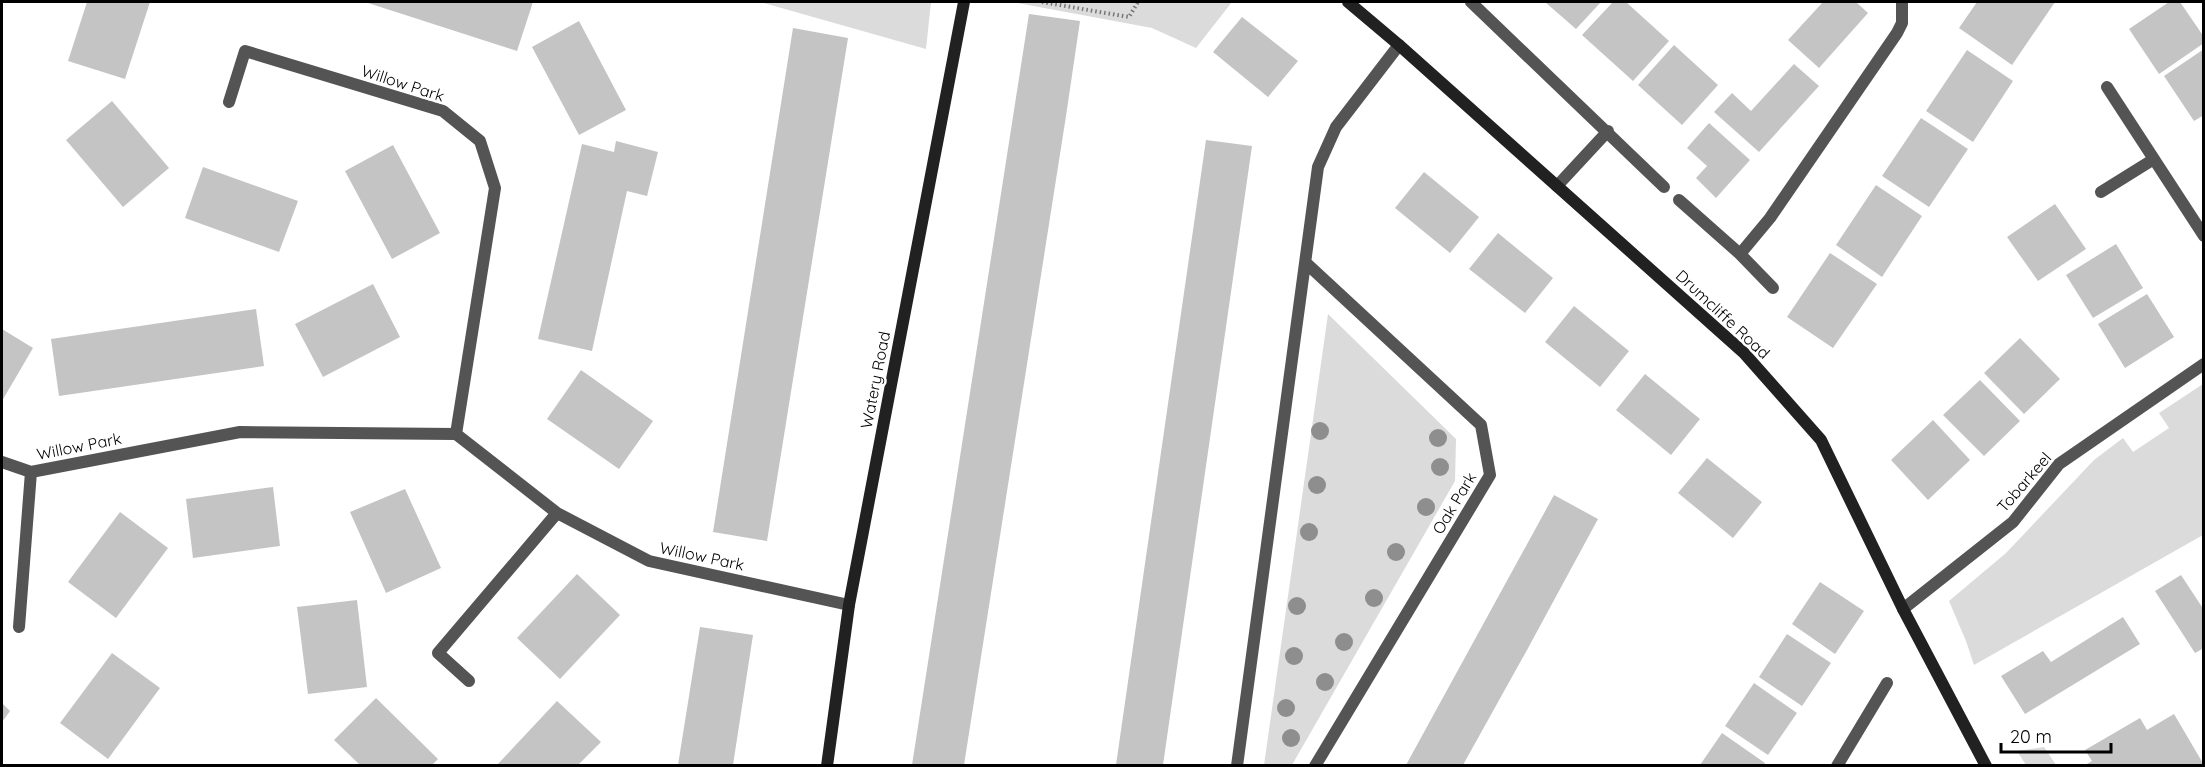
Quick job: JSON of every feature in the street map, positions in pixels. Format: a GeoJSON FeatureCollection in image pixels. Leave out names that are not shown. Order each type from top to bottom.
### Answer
{"type":"FeatureCollection","features":[{"type":"Feature","properties":{"kind":"street","name":"Watery Road"},"geometry":{"type":"LineString","coordinates":[[827,765],[849,605],[964,2]]}},
{"type":"Feature","properties":{"kind":"street","name":"Drumcliffe Road"},"geometry":{"type":"LineString","coordinates":[[1348,2],[1744,353],[1821,440],[1903,609],[1986,765]]}},
{"type":"Feature","properties":{"kind":"street"},"geometry":{"type":"LineString","coordinates":[[1471,2],[1665,187]]}},
{"type":"Feature","properties":{"kind":"street"},"geometry":{"type":"LineString","coordinates":[[1740,254],[1770,218],[1897,33],[1902,23],[1902,2]]}},
{"type":"Feature","properties":{"kind":"street"},"geometry":{"type":"LineString","coordinates":[[1237,765],[1318,167],[1336,127],[1399,45]]}},
{"type":"Feature","properties":{"kind":"street","name":"Willow Park"},"geometry":{"type":"LineString","coordinates":[[229,102],[246,51],[443,111],[480,141],[495,188],[456,434]]}},
{"type":"Feature","properties":{"kind":"street"},"geometry":{"type":"LineString","coordinates":[[2107,87],[2204,236]]}},
{"type":"Feature","properties":{"kind":"street"},"geometry":{"type":"LineString","coordinates":[[1557,186],[1608,131]]}},
{"type":"Feature","properties":{"kind":"street"},"geometry":{"type":"LineString","coordinates":[[2101,192],[2154,159]]}},
{"type":"Feature","properties":{"kind":"street"},"geometry":{"type":"LineString","coordinates":[[1679,200],[1740,254],[1773,288]]}},
{"type":"Feature","properties":{"kind":"street","name":"Oak Park"},"geometry":{"type":"LineString","coordinates":[[1306,263],[1481,425],[1490,475],[1315,765]]}},
{"type":"Feature","properties":{"kind":"street","name":"Tobarkeel"},"geometry":{"type":"LineString","coordinates":[[1903,609],[2013,522],[2059,464],[2204,363]]}},
{"type":"Feature","properties":{"kind":"street","name":"Willow Park"},"geometry":{"type":"LineString","coordinates":[[2,462],[31,472],[240,432],[456,434],[557,513],[649,561],[849,605]]}},
{"type":"Feature","properties":{"kind":"street","name":"Willow Park"},"geometry":{"type":"LineString","coordinates":[[20,627],[31,472]]}},
{"type":"Feature","properties":{"kind":"street"},"geometry":{"type":"LineString","coordinates":[[469,681],[438,653],[557,513]]}},
{"type":"Feature","properties":{"kind":"street"},"geometry":{"type":"LineString","coordinates":[[1837,765],[1887,682]]}},
{"type":"Feature","properties":{"kind":"path"},"geometry":{"type":"LineString","coordinates":[[1042,2],[1129,17],[1138,2]]}},
{"type":"Feature","properties":{"kind":"shaded area"},"geometry":{"type":"Polygon","coordinates":[[[760,2],[931,2],[926,49],[760,2]]]}},
{"type":"Feature","properties":{"kind":"shaded area"},"geometry":{"type":"Polygon","coordinates":[[[1012,2],[1232,2],[1196,48],[1152,28],[1012,2]]]}},
{"type":"Feature","properties":{"kind":"shaded area"},"geometry":{"type":"Polygon","coordinates":[[[1328,314],[1456,439],[1455,481],[1292,765],[1264,765],[1328,314]]]}},
{"type":"Feature","properties":{"kind":"shaded area"},"geometry":{"type":"Polygon","coordinates":[[[2203,384],[2203,535],[1974,665],[1949,601],[2006,553],[2094,460],[2123,438],[2133,452],[2169,428],[2159,413],[2203,384]]]}},
{"type":"Feature","properties":{"kind":"shaded area"},"geometry":{"type":"Polygon","coordinates":[[[2044,747],[2056,765],[2026,765],[2017,751],[2044,747]]]}},
{"type":"Feature","properties":{"kind":"building"},"geometry":{"type":"Polygon","coordinates":[[[87,2],[150,2],[125,79],[68,61],[87,2]]]}},
{"type":"Feature","properties":{"kind":"building"},"geometry":{"type":"Polygon","coordinates":[[[365,2],[533,2],[517,51],[365,2]]]}},
{"type":"Feature","properties":{"kind":"building"},"geometry":{"type":"Polygon","coordinates":[[[1545,2],[1601,2],[1576,29],[1545,2]]]}},
{"type":"Feature","properties":{"kind":"building"},"geometry":{"type":"Polygon","coordinates":[[[1613,2],[1626,2],[1669,41],[1633,81],[1582,35],[1613,2]]]}},
{"type":"Feature","properties":{"kind":"building"},"geometry":{"type":"Polygon","coordinates":[[[1823,2],[1856,2],[1868,13],[1819,68],[1788,40],[1823,2]]]}},
{"type":"Feature","properties":{"kind":"building"},"geometry":{"type":"Polygon","coordinates":[[[1977,2],[2055,2],[2012,65],[1959,28],[1977,2]]]}},
{"type":"Feature","properties":{"kind":"building"},"geometry":{"type":"Polygon","coordinates":[[[2169,2],[2180,2],[2204,37],[2204,43],[2159,74],[2129,29],[2169,2]]]}},
{"type":"Feature","properties":{"kind":"building"},"geometry":{"type":"Polygon","coordinates":[[[1029,14],[1080,21],[1066,116],[964,765],[912,765],[1029,14]]]}},
{"type":"Feature","properties":{"kind":"building"},"geometry":{"type":"Polygon","coordinates":[[[1242,17],[1298,61],[1268,97],[1213,52],[1242,17]]]}},
{"type":"Feature","properties":{"kind":"building"},"geometry":{"type":"Polygon","coordinates":[[[579,21],[626,110],[579,135],[532,47],[579,21]]]}},
{"type":"Feature","properties":{"kind":"building"},"geometry":{"type":"Polygon","coordinates":[[[793,28],[848,38],[767,541],[713,532],[793,28]]]}},
{"type":"Feature","properties":{"kind":"building"},"geometry":{"type":"Polygon","coordinates":[[[1674,45],[1718,85],[1682,125],[1638,85],[1674,45]]]}},
{"type":"Feature","properties":{"kind":"building"},"geometry":{"type":"Polygon","coordinates":[[[2204,49],[2204,115],[2194,121],[2164,76],[2204,49]]]}},
{"type":"Feature","properties":{"kind":"building"},"geometry":{"type":"Polygon","coordinates":[[[1967,50],[2013,81],[1973,142],[1926,111],[1967,50]]]}},
{"type":"Feature","properties":{"kind":"building"},"geometry":{"type":"Polygon","coordinates":[[[1794,64],[1819,86],[1759,152],[1714,112],[1732,93],[1751,111],[1794,64]]]}},
{"type":"Feature","properties":{"kind":"building"},"geometry":{"type":"Polygon","coordinates":[[[112,101],[169,168],[123,207],[66,140],[112,101]]]}},
{"type":"Feature","properties":{"kind":"building"},"geometry":{"type":"Polygon","coordinates":[[[1921,118],[1968,149],[1929,207],[1882,176],[1921,118]]]}},
{"type":"Feature","properties":{"kind":"building"},"geometry":{"type":"Polygon","coordinates":[[[1709,123],[1750,160],[1716,198],[1696,178],[1707,166],[1687,148],[1709,123]]]}},
{"type":"Feature","properties":{"kind":"building"},"geometry":{"type":"Polygon","coordinates":[[[1206,140],[1252,146],[1163,765],[1116,765],[1206,140]]]}},
{"type":"Feature","properties":{"kind":"building"},"geometry":{"type":"Polygon","coordinates":[[[616,141],[658,152],[647,196],[627,191],[592,351],[538,339],[582,144],[614,152],[616,141]]]}},
{"type":"Feature","properties":{"kind":"building"},"geometry":{"type":"Polygon","coordinates":[[[393,145],[440,233],[392,259],[345,171],[393,145]]]}},
{"type":"Feature","properties":{"kind":"building"},"geometry":{"type":"Polygon","coordinates":[[[203,167],[298,201],[279,252],[185,218],[203,167]]]}},
{"type":"Feature","properties":{"kind":"building"},"geometry":{"type":"Polygon","coordinates":[[[1424,172],[1479,217],[1450,253],[1395,208],[1424,172]]]}},
{"type":"Feature","properties":{"kind":"building"},"geometry":{"type":"Polygon","coordinates":[[[1876,185],[1922,216],[1882,277],[1836,245],[1876,185]]]}},
{"type":"Feature","properties":{"kind":"building"},"geometry":{"type":"Polygon","coordinates":[[[2055,204],[2086,249],[2038,281],[2007,237],[2055,204]]]}},
{"type":"Feature","properties":{"kind":"building"},"geometry":{"type":"Polygon","coordinates":[[[1498,233],[1553,278],[1525,313],[1469,269],[1498,233]]]}},
{"type":"Feature","properties":{"kind":"building"},"geometry":{"type":"Polygon","coordinates":[[[2116,244],[2143,288],[2093,318],[2066,275],[2116,244]]]}},
{"type":"Feature","properties":{"kind":"building"},"geometry":{"type":"Polygon","coordinates":[[[1830,253],[1877,284],[1833,348],[1787,317],[1830,253]]]}},
{"type":"Feature","properties":{"kind":"building"},"geometry":{"type":"Polygon","coordinates":[[[373,284],[400,337],[323,377],[295,324],[373,284]]]}},
{"type":"Feature","properties":{"kind":"building"},"geometry":{"type":"Polygon","coordinates":[[[2147,294],[2174,337],[2125,368],[2098,324],[2147,294]]]}},
{"type":"Feature","properties":{"kind":"building"},"geometry":{"type":"Polygon","coordinates":[[[1574,306],[1629,351],[1600,387],[1545,342],[1574,306]]]}},
{"type":"Feature","properties":{"kind":"building"},"geometry":{"type":"Polygon","coordinates":[[[256,309],[264,366],[59,396],[51,339],[256,309]]]}},
{"type":"Feature","properties":{"kind":"building"},"geometry":{"type":"Polygon","coordinates":[[[2,329],[33,348],[2,401],[2,329]]]}},
{"type":"Feature","properties":{"kind":"building"},"geometry":{"type":"Polygon","coordinates":[[[2020,338],[2060,379],[2024,414],[1984,373],[2020,338]]]}},
{"type":"Feature","properties":{"kind":"building"},"geometry":{"type":"Polygon","coordinates":[[[581,370],[653,421],[619,469],[547,419],[581,370]]]}},
{"type":"Feature","properties":{"kind":"building"},"geometry":{"type":"Polygon","coordinates":[[[1645,374],[1700,419],[1671,455],[1616,410],[1645,374]]]}},
{"type":"Feature","properties":{"kind":"building"},"geometry":{"type":"Polygon","coordinates":[[[1980,380],[2020,421],[1984,456],[1943,415],[1980,380]]]}},
{"type":"Feature","properties":{"kind":"building"},"geometry":{"type":"Polygon","coordinates":[[[1933,420],[1970,460],[1928,500],[1891,460],[1933,420]]]}},
{"type":"Feature","properties":{"kind":"building"},"geometry":{"type":"Polygon","coordinates":[[[1707,458],[1762,502],[1733,538],[1678,493],[1707,458]]]}},
{"type":"Feature","properties":{"kind":"building"},"geometry":{"type":"Polygon","coordinates":[[[273,487],[280,546],[193,558],[186,499],[273,487]]]}},
{"type":"Feature","properties":{"kind":"building"},"geometry":{"type":"Polygon","coordinates":[[[405,489],[441,568],[386,593],[350,512],[405,489]]]}},
{"type":"Feature","properties":{"kind":"building"},"geometry":{"type":"Polygon","coordinates":[[[1554,495],[1598,519],[1527,650],[1463,765],[1406,765],[1554,495]]]}},
{"type":"Feature","properties":{"kind":"building"},"geometry":{"type":"Polygon","coordinates":[[[120,512],[168,548],[116,618],[68,582],[120,512]]]}},
{"type":"Feature","properties":{"kind":"building"},"geometry":{"type":"Polygon","coordinates":[[[577,574],[620,615],[560,679],[517,638],[577,574]]]}},
{"type":"Feature","properties":{"kind":"building"},"geometry":{"type":"Polygon","coordinates":[[[2181,575],[2204,610],[2204,648],[2195,653],[2155,591],[2181,575]]]}},
{"type":"Feature","properties":{"kind":"building"},"geometry":{"type":"Polygon","coordinates":[[[1820,582],[1864,611],[1835,654],[1792,624],[1820,582]]]}},
{"type":"Feature","properties":{"kind":"building"},"geometry":{"type":"Polygon","coordinates":[[[357,600],[367,687],[308,694],[297,607],[357,600]]]}},
{"type":"Feature","properties":{"kind":"building"},"geometry":{"type":"Polygon","coordinates":[[[2123,617],[2140,644],[2025,714],[2001,676],[2043,651],[2051,662],[2123,617]]]}},
{"type":"Feature","properties":{"kind":"building"},"geometry":{"type":"Polygon","coordinates":[[[700,627],[753,635],[733,765],[678,765],[700,627]]]}},
{"type":"Feature","properties":{"kind":"building"},"geometry":{"type":"Polygon","coordinates":[[[1787,634],[1831,663],[1802,706],[1759,677],[1787,634]]]}},
{"type":"Feature","properties":{"kind":"building"},"geometry":{"type":"Polygon","coordinates":[[[112,653],[160,688],[108,759],[60,723],[112,653]]]}},
{"type":"Feature","properties":{"kind":"building"},"geometry":{"type":"Polygon","coordinates":[[[1754,683],[1797,713],[1768,755],[1725,726],[1754,683]]]}},
{"type":"Feature","properties":{"kind":"building"},"geometry":{"type":"Polygon","coordinates":[[[376,698],[438,759],[432,765],[360,765],[334,740],[376,698]]]}},
{"type":"Feature","properties":{"kind":"building"},"geometry":{"type":"Polygon","coordinates":[[[557,701],[601,742],[578,765],[497,765],[557,701]]]}},
{"type":"Feature","properties":{"kind":"building"},"geometry":{"type":"Polygon","coordinates":[[[2,703],[10,711],[2,722],[2,703]]]}},
{"type":"Feature","properties":{"kind":"building"},"geometry":{"type":"Polygon","coordinates":[[[2174,714],[2204,765],[2085,765],[2092,761],[2085,750],[2140,718],[2147,730],[2174,714]]]}},
{"type":"Feature","properties":{"kind":"building"},"geometry":{"type":"Polygon","coordinates":[[[1722,733],[1765,763],[1763,765],[1700,765],[1722,733]]]}}]}
